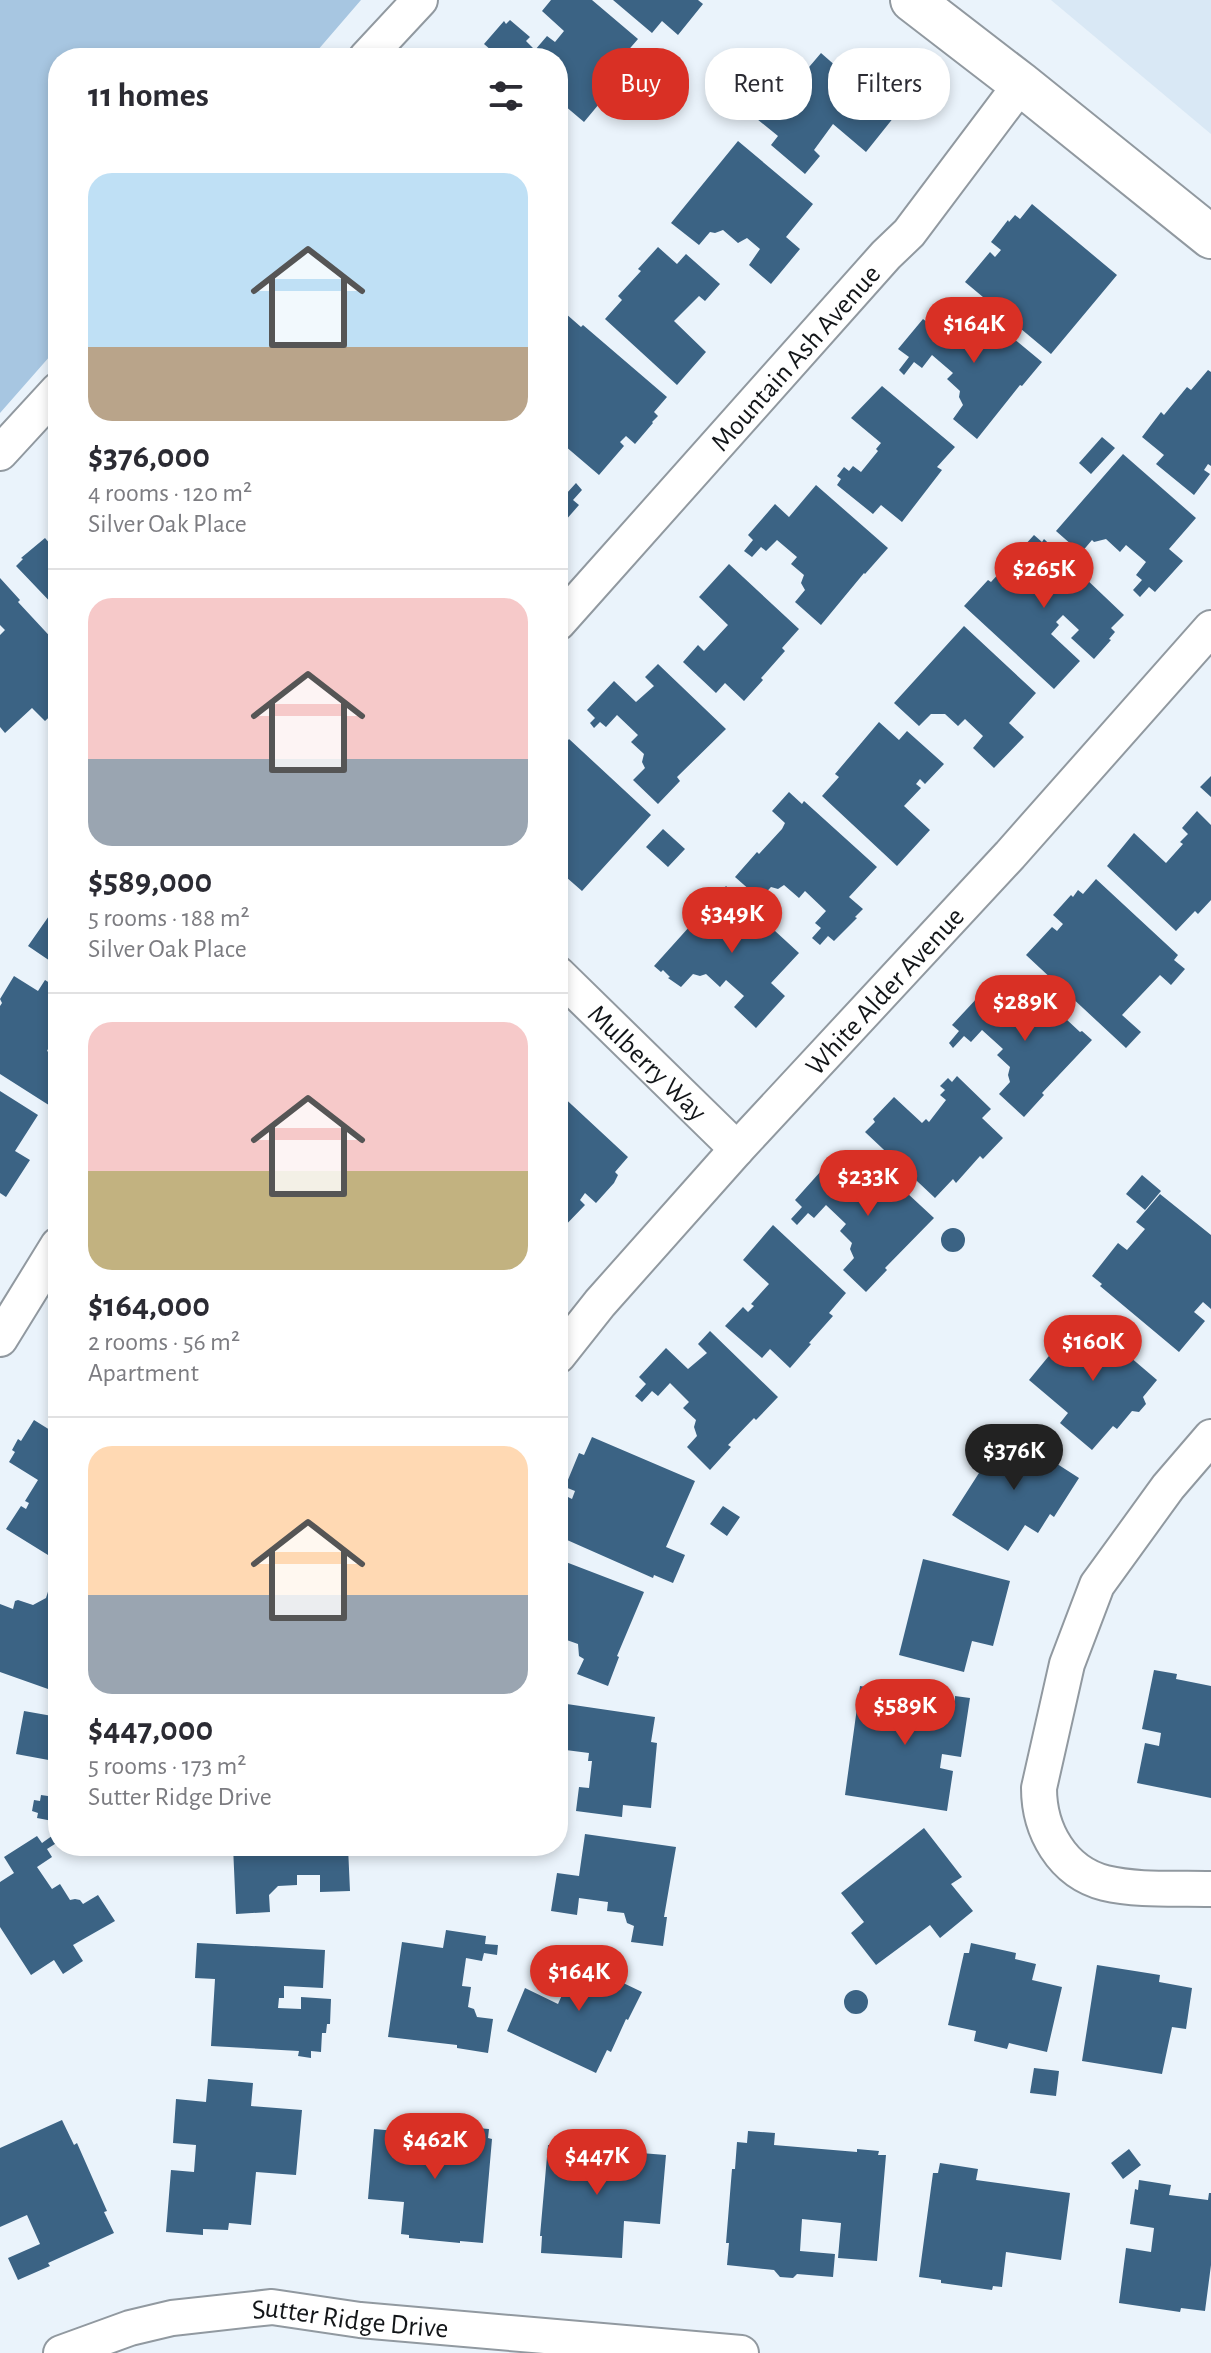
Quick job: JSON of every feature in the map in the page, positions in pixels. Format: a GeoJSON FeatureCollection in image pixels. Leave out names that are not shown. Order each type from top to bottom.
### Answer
{"type":"FeatureCollection","features":[{"type":"Feature","properties":{"kind":"street"},"geometry":{"type":"LineString","coordinates":[[375,48],[420,0]]}},
{"type":"Feature","properties":{"kind":"street"},"geometry":{"type":"LineString","coordinates":[[912,0],[1211,237]]}},
{"type":"Feature","properties":{"kind":"street","name":"Mountain Ash Avenue"},"geometry":{"type":"LineString","coordinates":[[568,612],[909,233],[1021,84]]}},
{"type":"Feature","properties":{"kind":"street"},"geometry":{"type":"LineString","coordinates":[[0,453],[48,401]]}},
{"type":"Feature","properties":{"kind":"street","name":"White Alder Avenue"},"geometry":{"type":"LineString","coordinates":[[568,1343],[737,1149],[1010,855],[1211,628]]}},
{"type":"Feature","properties":{"kind":"street","name":"Mulberry Way"},"geometry":{"type":"LineString","coordinates":[[568,984],[737,1149]]}},
{"type":"Feature","properties":{"kind":"street"},"geometry":{"type":"LineString","coordinates":[[0,1339],[48,1261]]}},
{"type":"Feature","properties":{"kind":"street"},"geometry":{"type":"LineString","coordinates":[[1211,1437],[1168,1487],[1097,1585],[1067,1664],[1042,1771],[1039,1804],[1049,1837],[1059,1852],[1071,1865],[1101,1882],[1211,1889]]}},
{"type":"Feature","properties":{"kind":"street","name":"Sutter Ridge Drive"},"geometry":{"type":"LineString","coordinates":[[61,2353],[130,2328],[172,2318],[272,2307],[360,2320],[741,2353]]}},
{"type":"Feature","properties":{"kind":"shaded area"},"geometry":{"type":"Polygon","coordinates":[[[0,0],[361,0],[320,48],[48,48],[48,358],[0,413],[0,0]]]}},
{"type":"Feature","properties":{"kind":"shaded area"},"geometry":{"type":"Polygon","coordinates":[[[1051,0],[1211,0],[1211,134],[1051,0]]]}},
{"type":"Feature","properties":{"kind":"building"},"geometry":{"type":"Polygon","coordinates":[[[551,0],[592,0],[638,39],[630,48],[592,48],[592,112],[584,122],[568,108],[568,48],[537,48],[547,36],[555,42],[564,31],[542,11],[551,0]]]}},
{"type":"Feature","properties":{"kind":"building"},"geometry":{"type":"Polygon","coordinates":[[[613,0],[698,0],[703,4],[678,35],[662,21],[652,33],[613,0]]]}},
{"type":"Feature","properties":{"kind":"building"},"geometry":{"type":"Polygon","coordinates":[[[510,20],[530,37],[526,41],[533,48],[489,48],[484,44],[504,21],[506,24],[510,20]]]}},
{"type":"Feature","properties":{"kind":"building"},"geometry":{"type":"Polygon","coordinates":[[[821,53],[828,59],[828,120],[892,120],[866,152],[833,124],[814,150],[820,156],[805,174],[771,145],[778,136],[758,120],[812,120],[812,64],[821,53]]]}},
{"type":"Feature","properties":{"kind":"building"},"geometry":{"type":"Polygon","coordinates":[[[738,141],[813,204],[786,237],[800,249],[771,284],[749,265],[760,249],[747,238],[738,243],[723,230],[710,232],[699,245],[671,223],[738,141]]]}},
{"type":"Feature","properties":{"kind":"building"},"geometry":{"type":"Polygon","coordinates":[[[1032,204],[1117,275],[1051,354],[965,282],[990,252],[995,257],[1001,250],[991,242],[1008,220],[1015,215],[1020,219],[1032,204]]]}},
{"type":"Feature","properties":{"kind":"building"},"geometry":{"type":"Polygon","coordinates":[[[658,247],[677,264],[686,254],[720,284],[705,301],[699,296],[674,321],[706,352],[677,385],[605,319],[622,300],[618,296],[658,247]]]}},
{"type":"Feature","properties":{"kind":"building"},"geometry":{"type":"Polygon","coordinates":[[[968,301],[1042,362],[977,439],[953,419],[963,405],[960,391],[947,379],[953,373],[932,355],[922,368],[914,362],[904,375],[899,370],[909,357],[898,349],[923,319],[950,340],[966,324],[957,315],[968,301]]]}},
{"type":"Feature","properties":{"kind":"building"},"geometry":{"type":"Polygon","coordinates":[[[568,316],[667,397],[654,412],[658,416],[635,444],[626,436],[620,442],[624,446],[599,475],[568,449],[568,316]]]}},
{"type":"Feature","properties":{"kind":"building"},"geometry":{"type":"Polygon","coordinates":[[[1208,370],[1211,372],[1211,466],[1208,464],[1204,470],[1210,474],[1194,495],[1156,464],[1164,455],[1142,437],[1161,412],[1164,415],[1187,387],[1191,390],[1208,370]]]}},
{"type":"Feature","properties":{"kind":"building"},"geometry":{"type":"Polygon","coordinates":[[[882,386],[955,447],[937,467],[942,470],[902,522],[881,505],[873,514],[837,485],[841,479],[837,476],[844,467],[849,471],[853,466],[861,472],[878,451],[876,449],[881,443],[851,418],[882,386]]]}},
{"type":"Feature","properties":{"kind":"building"},"geometry":{"type":"Polygon","coordinates":[[[1102,437],[1115,448],[1091,474],[1079,463],[1102,437]]]}},
{"type":"Feature","properties":{"kind":"building"},"geometry":{"type":"Polygon","coordinates":[[[1123,454],[1196,518],[1169,549],[1183,561],[1155,592],[1149,587],[1140,597],[1133,590],[1142,580],[1136,575],[1146,562],[1126,545],[1120,552],[1106,539],[1092,540],[1081,553],[1056,531],[1123,454]]]}},
{"type":"Feature","properties":{"kind":"building"},"geometry":{"type":"Polygon","coordinates":[[[576,483],[582,490],[573,500],[579,505],[568,518],[568,492],[576,483]]]}},
{"type":"Feature","properties":{"kind":"building"},"geometry":{"type":"Polygon","coordinates":[[[816,485],[888,548],[821,625],[795,602],[805,590],[801,583],[804,575],[791,564],[797,557],[777,540],[766,551],[761,547],[752,557],[744,551],[753,540],[748,535],[775,504],[789,517],[816,485]]]}},
{"type":"Feature","properties":{"kind":"building"},"geometry":{"type":"Polygon","coordinates":[[[1034,535],[1042,542],[1044,539],[1124,615],[1111,628],[1115,632],[1111,640],[1094,659],[1071,638],[1079,630],[1063,615],[1056,622],[1059,625],[1051,634],[1080,661],[1054,689],[964,606],[1034,535]]]}},
{"type":"Feature","properties":{"kind":"building"},"geometry":{"type":"Polygon","coordinates":[[[45,538],[48,541],[48,600],[16,566],[45,538]]]}},
{"type":"Feature","properties":{"kind":"building"},"geometry":{"type":"Polygon","coordinates":[[[729,564],[799,629],[744,701],[725,683],[716,693],[683,662],[698,645],[704,651],[728,625],[699,597],[729,564]]]}},
{"type":"Feature","properties":{"kind":"building"},"geometry":{"type":"Polygon","coordinates":[[[0,578],[48,634],[48,718],[45,721],[32,708],[5,733],[0,727],[0,635],[5,630],[0,625],[0,578]]]}},
{"type":"Feature","properties":{"kind":"building"},"geometry":{"type":"Polygon","coordinates":[[[964,626],[1036,693],[1009,723],[1024,737],[994,768],[973,748],[983,736],[965,719],[958,726],[945,714],[931,714],[919,726],[894,703],[964,626]]]}},
{"type":"Feature","properties":{"kind":"building"},"geometry":{"type":"Polygon","coordinates":[[[658,664],[726,729],[677,777],[680,781],[658,804],[633,780],[645,768],[642,762],[644,754],[631,742],[638,735],[617,715],[606,727],[600,722],[594,728],[590,723],[595,718],[587,710],[614,681],[636,702],[654,686],[645,677],[658,664]]]}},
{"type":"Feature","properties":{"kind":"building"},"geometry":{"type":"Polygon","coordinates":[[[879,722],[899,740],[907,731],[944,764],[925,784],[920,779],[916,784],[921,788],[904,806],[930,830],[897,866],[822,796],[839,777],[835,774],[879,722]]]}},
{"type":"Feature","properties":{"kind":"building"},"geometry":{"type":"Polygon","coordinates":[[[568,740],[651,815],[582,891],[568,879],[568,740]]]}},
{"type":"Feature","properties":{"kind":"building"},"geometry":{"type":"Polygon","coordinates":[[[1211,776],[1211,797],[1200,787],[1211,776]]]}},
{"type":"Feature","properties":{"kind":"building"},"geometry":{"type":"Polygon","coordinates":[[[789,792],[802,804],[804,801],[877,867],[849,897],[863,909],[857,918],[834,941],[828,936],[820,945],[812,938],[821,928],[815,923],[826,911],[805,891],[799,898],[784,885],[778,889],[771,887],[760,899],[735,877],[782,829],[785,823],[772,811],[789,792]]]}},
{"type":"Feature","properties":{"kind":"building"},"geometry":{"type":"Polygon","coordinates":[[[1197,811],[1211,825],[1211,900],[1176,931],[1107,866],[1134,833],[1166,863],[1183,844],[1180,842],[1188,834],[1182,828],[1197,811]]]}},
{"type":"Feature","properties":{"kind":"building"},"geometry":{"type":"Polygon","coordinates":[[[663,829],[685,849],[668,867],[646,847],[663,829]]]}},
{"type":"Feature","properties":{"kind":"building"},"geometry":{"type":"Polygon","coordinates":[[[1096,879],[1178,955],[1174,960],[1185,969],[1171,985],[1160,975],[1122,1015],[1141,1032],[1126,1048],[1026,955],[1052,927],[1057,931],[1063,924],[1053,915],[1071,895],[1073,897],[1078,890],[1083,894],[1096,879]]]}},
{"type":"Feature","properties":{"kind":"building"},"geometry":{"type":"Polygon","coordinates":[[[726,886],[799,953],[771,983],[785,996],[756,1028],[734,1007],[744,996],[726,980],[720,987],[706,974],[693,974],[681,987],[654,966],[726,886]]]}},
{"type":"Feature","properties":{"kind":"building"},"geometry":{"type":"Polygon","coordinates":[[[48,917],[48,960],[28,946],[48,917]]]}},
{"type":"Feature","properties":{"kind":"building"},"geometry":{"type":"Polygon","coordinates":[[[14,976],[38,991],[45,980],[48,982],[48,1105],[0,1074],[0,999],[14,976]]]}},
{"type":"Feature","properties":{"kind":"building"},"geometry":{"type":"Polygon","coordinates":[[[1023,979],[1092,1040],[1024,1117],[999,1094],[1010,1082],[1010,1067],[997,1055],[1003,1049],[982,1030],[971,1042],[964,1036],[953,1048],[949,1043],[959,1031],[952,1025],[979,996],[1000,1016],[1019,1000],[1010,992],[1023,979]]]}},
{"type":"Feature","properties":{"kind":"building"},"geometry":{"type":"Polygon","coordinates":[[[957,1076],[991,1109],[982,1118],[1003,1138],[983,1159],[980,1156],[956,1183],[953,1179],[935,1198],[865,1132],[894,1097],[922,1123],[926,1119],[929,1122],[946,1100],[940,1095],[945,1090],[940,1086],[948,1078],[952,1082],[957,1076]]]}},
{"type":"Feature","properties":{"kind":"building"},"geometry":{"type":"Polygon","coordinates":[[[0,1091],[38,1115],[15,1151],[30,1160],[6,1197],[0,1193],[0,1091]]]}},
{"type":"Feature","properties":{"kind":"building"},"geometry":{"type":"Polygon","coordinates":[[[568,1101],[628,1157],[615,1172],[618,1175],[614,1183],[596,1203],[585,1193],[580,1200],[585,1205],[568,1223],[568,1101]]]}},
{"type":"Feature","properties":{"kind":"building"},"geometry":{"type":"Polygon","coordinates":[[[865,1154],[934,1218],[866,1292],[843,1270],[854,1258],[850,1249],[852,1243],[840,1231],[846,1224],[826,1205],[814,1218],[808,1213],[797,1225],[791,1219],[802,1207],[795,1200],[821,1171],[843,1192],[862,1176],[853,1168],[865,1154]]]}},
{"type":"Feature","properties":{"kind":"building"},"geometry":{"type":"Polygon","coordinates":[[[1142,1175],[1161,1191],[1145,1210],[1126,1194],[1142,1175]]]}},
{"type":"Feature","properties":{"kind":"building"},"geometry":{"type":"Polygon","coordinates":[[[1160,1194],[1211,1235],[1211,1309],[1203,1302],[1194,1312],[1205,1321],[1179,1352],[1092,1276],[1118,1243],[1127,1250],[1145,1229],[1136,1222],[1160,1194]]]}},
{"type":"Feature","properties":{"kind":"building"},"geometry":{"type":"Polygon","coordinates":[[[773,1225],[846,1293],[829,1313],[833,1316],[790,1368],[770,1349],[762,1358],[725,1326],[743,1307],[748,1312],[769,1284],[743,1260],[773,1225]]]}},
{"type":"Feature","properties":{"kind":"building"},"geometry":{"type":"Polygon","coordinates":[[[953,1228],[961,1232],[965,1240],[961,1248],[953,1252],[945,1248],[941,1240],[945,1232],[953,1228]]]}},
{"type":"Feature","properties":{"kind":"building"},"geometry":{"type":"Polygon","coordinates":[[[1082,1316],[1157,1380],[1143,1397],[1146,1404],[1139,1412],[1132,1411],[1117,1429],[1113,1426],[1092,1450],[1060,1423],[1068,1413],[1029,1380],[1082,1316]]]}},
{"type":"Feature","properties":{"kind":"building"},"geometry":{"type":"Polygon","coordinates":[[[710,1331],[778,1397],[728,1445],[731,1447],[710,1470],[687,1447],[697,1436],[694,1427],[696,1420],[683,1408],[689,1402],[670,1383],[658,1396],[652,1391],[642,1402],[635,1396],[646,1384],[639,1377],[666,1348],[688,1369],[707,1353],[698,1344],[710,1331]]]}},
{"type":"Feature","properties":{"kind":"building"},"geometry":{"type":"Polygon","coordinates":[[[34,1420],[48,1429],[48,1555],[6,1529],[21,1506],[26,1509],[29,1503],[25,1501],[38,1480],[9,1462],[18,1439],[21,1441],[34,1420]]]}},
{"type":"Feature","properties":{"kind":"building"},"geometry":{"type":"Polygon","coordinates":[[[1006,1431],[1079,1478],[1054,1517],[1050,1514],[1038,1533],[1025,1525],[1008,1551],[952,1515],[1006,1431]]]}},
{"type":"Feature","properties":{"kind":"building"},"geometry":{"type":"Polygon","coordinates":[[[592,1437],[695,1481],[666,1547],[685,1555],[673,1583],[654,1575],[653,1578],[568,1540],[568,1497],[572,1499],[575,1491],[568,1488],[568,1480],[579,1453],[584,1455],[592,1437]]]}},
{"type":"Feature","properties":{"kind":"building"},"geometry":{"type":"Polygon","coordinates":[[[723,1506],[740,1517],[727,1536],[710,1524],[723,1506]]]}},
{"type":"Feature","properties":{"kind":"building"},"geometry":{"type":"Polygon","coordinates":[[[923,1559],[1010,1581],[993,1646],[972,1641],[964,1672],[899,1655],[923,1559]]]}},
{"type":"Feature","properties":{"kind":"building"},"geometry":{"type":"Polygon","coordinates":[[[568,1563],[644,1592],[608,1686],[577,1674],[584,1659],[579,1656],[578,1644],[568,1640],[568,1563]]]}},
{"type":"Feature","properties":{"kind":"building"},"geometry":{"type":"Polygon","coordinates":[[[48,1592],[48,1689],[0,1672],[0,1604],[13,1609],[18,1600],[33,1605],[46,1598],[48,1592]]]}},
{"type":"Feature","properties":{"kind":"building"},"geometry":{"type":"Polygon","coordinates":[[[1154,1670],[1177,1674],[1176,1679],[1211,1686],[1211,1798],[1137,1783],[1145,1743],[1159,1746],[1161,1733],[1142,1729],[1154,1670]]]}},
{"type":"Feature","properties":{"kind":"building"},"geometry":{"type":"Polygon","coordinates":[[[860,1686],[955,1701],[955,1696],[970,1698],[961,1757],[942,1754],[940,1768],[953,1771],[947,1811],[845,1795],[860,1686]]]}},
{"type":"Feature","properties":{"kind":"building"},"geometry":{"type":"Polygon","coordinates":[[[568,1704],[655,1717],[651,1742],[657,1743],[651,1808],[623,1805],[622,1817],[576,1811],[579,1787],[589,1788],[592,1761],[588,1761],[589,1753],[568,1750],[568,1704]]]}},
{"type":"Feature","properties":{"kind":"building"},"geometry":{"type":"Polygon","coordinates":[[[24,1711],[48,1715],[48,1760],[16,1754],[24,1711]]]}},
{"type":"Feature","properties":{"kind":"building"},"geometry":{"type":"Polygon","coordinates":[[[41,1795],[48,1796],[48,1820],[37,1818],[38,1813],[32,1811],[34,1800],[40,1801],[41,1795]]]}},
{"type":"Feature","properties":{"kind":"building"},"geometry":{"type":"Polygon","coordinates":[[[924,1828],[962,1877],[951,1884],[973,1911],[940,1938],[930,1925],[876,1965],[851,1933],[864,1922],[841,1893],[924,1828]]]}},
{"type":"Feature","properties":{"kind":"building"},"geometry":{"type":"Polygon","coordinates":[[[585,1834],[676,1847],[664,1917],[667,1917],[663,1946],[631,1942],[634,1926],[627,1923],[624,1913],[607,1911],[608,1902],[579,1898],[577,1915],[551,1911],[557,1873],[579,1876],[585,1834]]]}},
{"type":"Feature","properties":{"kind":"building"},"geometry":{"type":"Polygon","coordinates":[[[37,1836],[42,1843],[48,1839],[48,1856],[52,1857],[37,1867],[52,1889],[60,1884],[70,1900],[80,1900],[83,1904],[98,1895],[115,1921],[73,1945],[83,1961],[63,1974],[54,1960],[31,1975],[0,1927],[0,1882],[14,1873],[4,1857],[37,1836]]]}},
{"type":"Feature","properties":{"kind":"building"},"geometry":{"type":"Polygon","coordinates":[[[233,1856],[348,1856],[350,1891],[320,1892],[320,1875],[297,1875],[297,1885],[278,1886],[269,1895],[270,1912],[236,1914],[233,1856]]]}},
{"type":"Feature","properties":{"kind":"building"},"geometry":{"type":"Polygon","coordinates":[[[446,1930],[486,1936],[485,1944],[498,1945],[497,1955],[484,1953],[482,1961],[466,1958],[462,1986],[471,1987],[468,2007],[474,2009],[477,2017],[493,2019],[488,2053],[457,2048],[457,2045],[388,2037],[402,1942],[443,1948],[446,1930]]]}},
{"type":"Feature","properties":{"kind":"building"},"geometry":{"type":"Polygon","coordinates":[[[197,1943],[325,1950],[323,1988],[284,1986],[284,1998],[279,1998],[278,2008],[301,2009],[301,1997],[331,1999],[330,2024],[327,2024],[326,2033],[322,2033],[321,2052],[311,2051],[311,2058],[298,2056],[299,2051],[211,2046],[215,1979],[195,1978],[197,1943]]]}},
{"type":"Feature","properties":{"kind":"building"},"geometry":{"type":"Polygon","coordinates":[[[971,1943],[1016,1953],[1015,1959],[1036,1964],[1032,1980],[1062,1987],[1047,2052],[1009,2043],[1007,2049],[974,2041],[976,2031],[948,2025],[964,1953],[969,1953],[971,1943]]]}},
{"type":"Feature","properties":{"kind":"building"},"geometry":{"type":"Polygon","coordinates":[[[577,1949],[621,1969],[617,1980],[642,1992],[611,2052],[607,2050],[596,2073],[507,2031],[525,1988],[558,2004],[571,1975],[566,1973],[577,1949]]]}},
{"type":"Feature","properties":{"kind":"building"},"geometry":{"type":"Polygon","coordinates":[[[1097,1965],[1160,1975],[1159,1982],[1192,1988],[1186,2029],[1172,2027],[1162,2074],[1082,2061],[1097,1965]]]}},
{"type":"Feature","properties":{"kind":"building"},"geometry":{"type":"Polygon","coordinates":[[[856,1990],[865,1993],[868,2002],[865,2011],[856,2014],[847,2011],[844,2002],[847,1993],[856,1990]]]}},
{"type":"Feature","properties":{"kind":"building"},"geometry":{"type":"Polygon","coordinates":[[[1034,2068],[1059,2071],[1056,2096],[1030,2093],[1034,2068]]]}},
{"type":"Feature","properties":{"kind":"building"},"geometry":{"type":"Polygon","coordinates":[[[208,2079],[253,2083],[251,2106],[302,2110],[296,2175],[256,2172],[251,2225],[229,2223],[228,2230],[203,2229],[203,2235],[166,2232],[171,2170],[194,2172],[196,2145],[173,2143],[176,2099],[206,2102],[208,2079]]]}},
{"type":"Feature","properties":{"kind":"building"},"geometry":{"type":"Polygon","coordinates":[[[62,2120],[74,2145],[77,2143],[114,2233],[18,2280],[8,2258],[40,2244],[27,2215],[0,2227],[0,2148],[62,2120]]]}},
{"type":"Feature","properties":{"kind":"building"},"geometry":{"type":"Polygon","coordinates":[[[451,2126],[489,2129],[488,2138],[492,2139],[483,2243],[409,2238],[409,2235],[401,2234],[404,2202],[368,2199],[374,2129],[451,2136],[451,2126]]]}},
{"type":"Feature","properties":{"kind":"building"},"geometry":{"type":"Polygon","coordinates":[[[748,2131],[775,2133],[774,2145],[857,2152],[857,2149],[879,2151],[878,2155],[886,2155],[877,2261],[838,2258],[841,2223],[802,2219],[800,2251],[835,2254],[833,2277],[797,2274],[793,2278],[780,2277],[774,2270],[727,2265],[732,2169],[735,2169],[737,2142],[747,2143],[748,2131]]]}},
{"type":"Feature","properties":{"kind":"building"},"geometry":{"type":"Polygon","coordinates":[[[554,2137],[591,2140],[590,2149],[666,2155],[660,2224],[624,2221],[622,2258],[541,2253],[548,2145],[554,2145],[554,2137]]]}},
{"type":"Feature","properties":{"kind":"building"},"geometry":{"type":"Polygon","coordinates":[[[1129,2149],[1141,2165],[1123,2179],[1111,2163],[1129,2149]]]}},
{"type":"Feature","properties":{"kind":"building"},"geometry":{"type":"Polygon","coordinates":[[[940,2163],[978,2169],[976,2180],[1070,2193],[1061,2260],[1006,2252],[1002,2287],[993,2286],[992,2290],[919,2277],[933,2173],[938,2173],[940,2163]]]}},
{"type":"Feature","properties":{"kind":"building"},"geometry":{"type":"Polygon","coordinates":[[[1139,2180],[1171,2185],[1169,2195],[1208,2200],[1211,2193],[1211,2265],[1205,2311],[1181,2308],[1180,2312],[1119,2303],[1126,2248],[1151,2252],[1154,2228],[1130,2224],[1139,2180]]]}}]}
